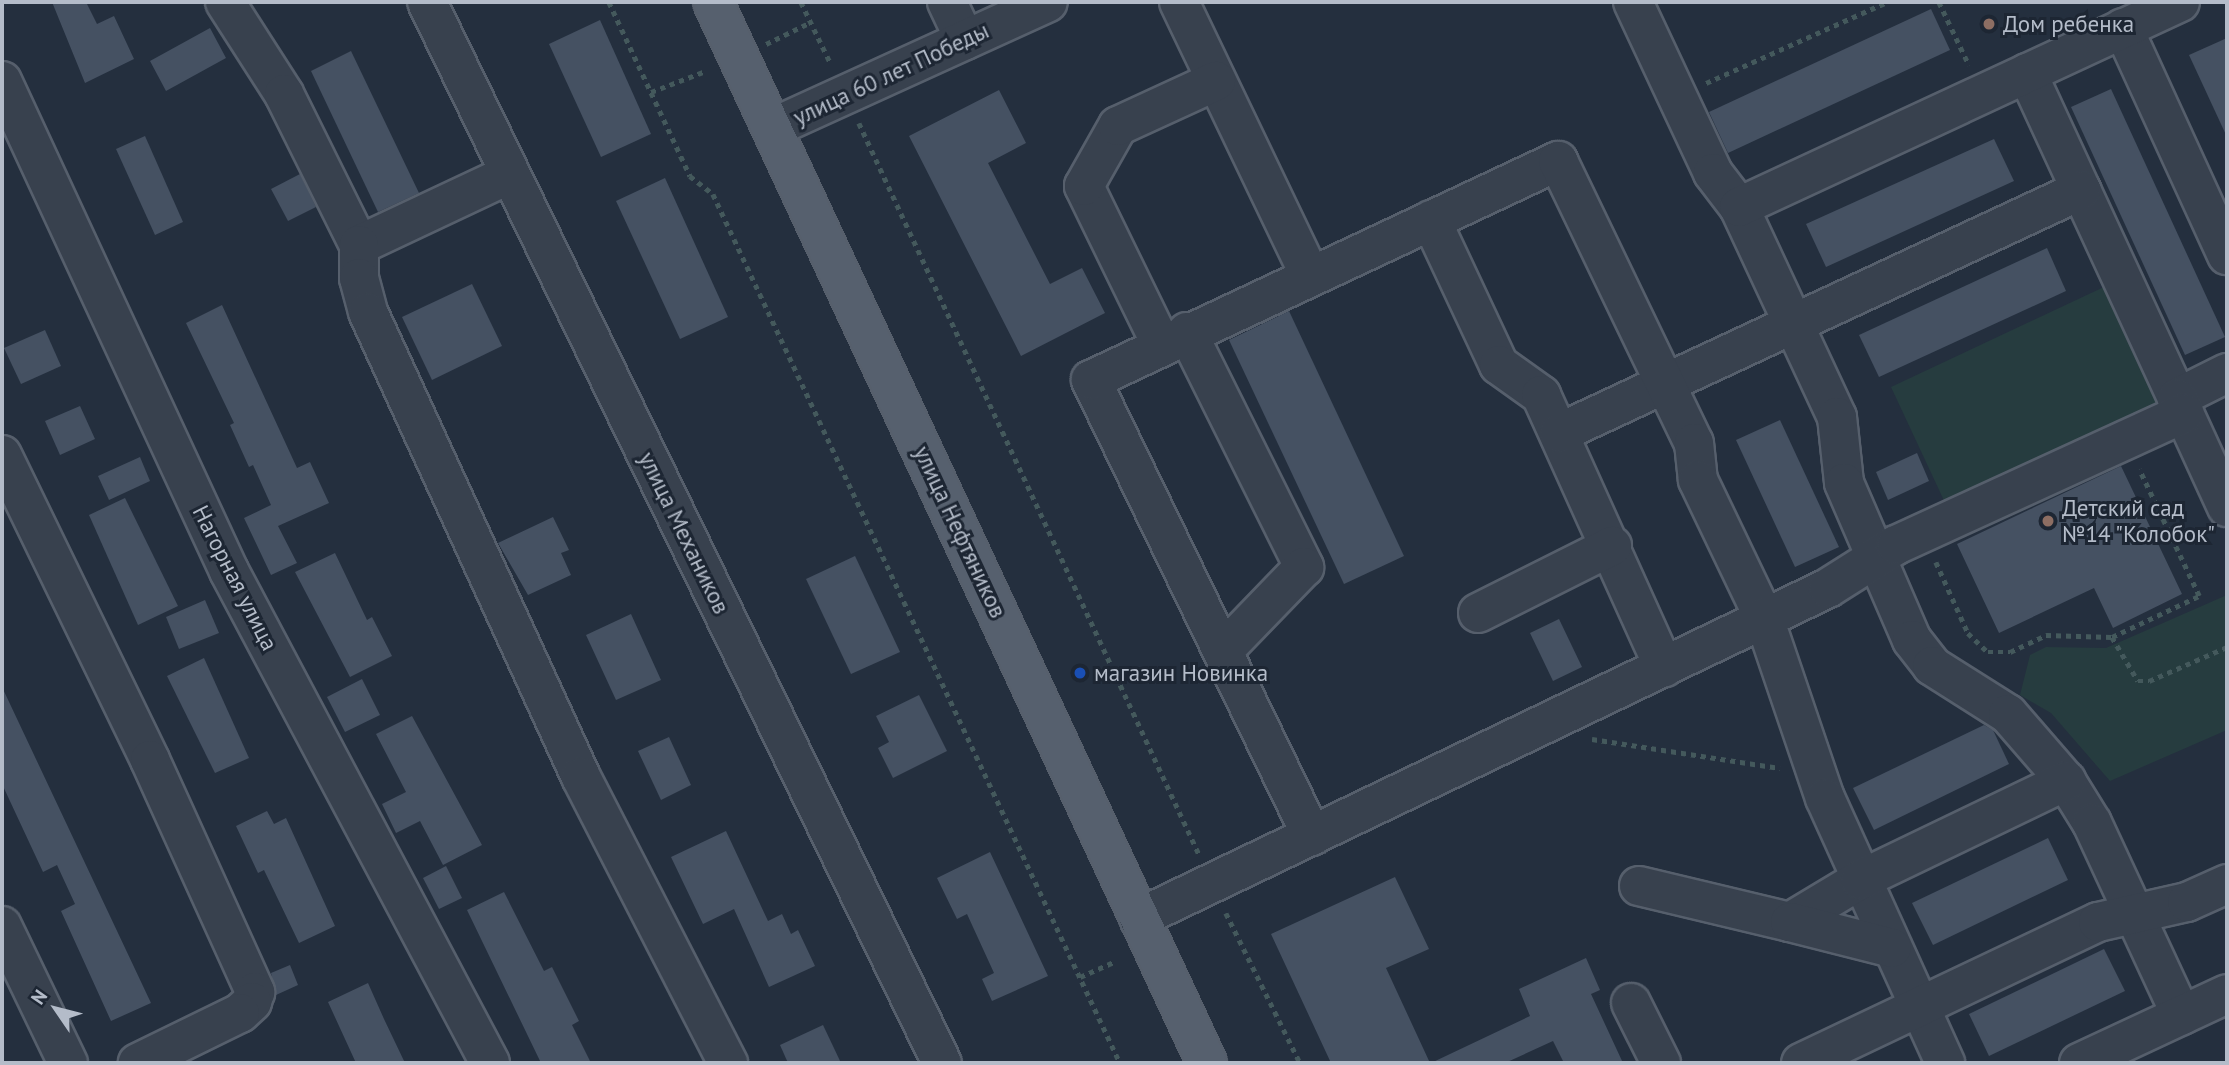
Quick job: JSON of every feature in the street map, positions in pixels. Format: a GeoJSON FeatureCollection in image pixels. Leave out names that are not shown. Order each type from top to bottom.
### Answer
{"type":"FeatureCollection","features":[{"type":"Feature","properties":{"kind":"main road","name":"улица Нефтяников"},"geometry":{"type":"LineString","coordinates":[[713,2],[1207,1063]]}},
{"type":"Feature","properties":{"kind":"street"},"geometry":{"type":"LineString","coordinates":[[225,2],[284,94],[359,245],[359,278],[368,312],[581,777],[728,1063]]}},
{"type":"Feature","properties":{"kind":"street","name":"улица Механиков"},"geometry":{"type":"LineString","coordinates":[[427,2],[942,1063]]}},
{"type":"Feature","properties":{"kind":"street"},"geometry":{"type":"LineString","coordinates":[[947,2],[965,40]]}},
{"type":"Feature","properties":{"kind":"street","name":"улица 60 лет Победы"},"geometry":{"type":"LineString","coordinates":[[772,128],[1048,2]]}},
{"type":"Feature","properties":{"kind":"street"},"geometry":{"type":"LineString","coordinates":[[1179,2],[1310,275]]}},
{"type":"Feature","properties":{"kind":"street"},"geometry":{"type":"LineString","coordinates":[[1633,2],[1713,173],[1739,207],[1837,417],[1844,483],[1873,557],[1922,655],[2008,714],[2066,781],[2092,823],[2181,1015]]}},
{"type":"Feature","properties":{"kind":"street"},"geometry":{"type":"LineString","coordinates":[[1739,207],[2180,2]]}},
{"type":"Feature","properties":{"kind":"street"},"geometry":{"type":"LineString","coordinates":[[2123,28],[2227,255]]}},
{"type":"Feature","properties":{"kind":"street"},"geometry":{"type":"LineString","coordinates":[[2027,74],[2226,503]]}},
{"type":"Feature","properties":{"kind":"street","name":"Нагорная улица"},"geometry":{"type":"LineString","coordinates":[[2,81],[229,571],[490,1063]]}},
{"type":"Feature","properties":{"kind":"street"},"geometry":{"type":"LineString","coordinates":[[1216,81],[1118,126],[1084,186],[1175,339],[1304,568],[1223,651]]}},
{"type":"Feature","properties":{"kind":"street"},"geometry":{"type":"LineString","coordinates":[[1312,836],[1091,380],[1558,161],[1694,443],[1698,480],[1764,618],[1816,774],[1860,880],[1945,1063]]}},
{"type":"Feature","properties":{"kind":"street"},"geometry":{"type":"LineString","coordinates":[[359,245],[510,174]]}},
{"type":"Feature","properties":{"kind":"street"},"geometry":{"type":"LineString","coordinates":[[1559,433],[2081,190]]}},
{"type":"Feature","properties":{"kind":"street"},"geometry":{"type":"LineString","coordinates":[[1432,220],[1499,365],[1541,395],[1612,546],[1664,667]]}},
{"type":"Feature","properties":{"kind":"street"},"geometry":{"type":"LineString","coordinates":[[1139,918],[1828,588],[1873,557],[1923,532],[2125,440],[2227,373]]}},
{"type":"Feature","properties":{"kind":"street"},"geometry":{"type":"LineString","coordinates":[[2,455],[150,760],[255,992],[253,1002],[240,1013],[138,1063]]}},
{"type":"Feature","properties":{"kind":"street"},"geometry":{"type":"LineString","coordinates":[[1478,613],[1612,546]]}},
{"type":"Feature","properties":{"kind":"street"},"geometry":{"type":"LineString","coordinates":[[1790,922],[1860,880],[2066,781]]}},
{"type":"Feature","properties":{"kind":"street"},"geometry":{"type":"LineString","coordinates":[[1801,1063],[2098,922],[2187,902],[2227,884]]}},
{"type":"Feature","properties":{"kind":"street"},"geometry":{"type":"LineString","coordinates":[[1639,886],[1892,948]]}},
{"type":"Feature","properties":{"kind":"street"},"geometry":{"type":"LineString","coordinates":[[2,926],[68,1063]]}},
{"type":"Feature","properties":{"kind":"street"},"geometry":{"type":"LineString","coordinates":[[2079,1063],[2227,994]]}},
{"type":"Feature","properties":{"kind":"street"},"geometry":{"type":"LineString","coordinates":[[1631,1003],[1661,1063]]}},
{"type":"Feature","properties":{"kind":"path"},"geometry":{"type":"LineString","coordinates":[[609,2],[690,176],[713,194],[719,206],[1120,1063]]}},
{"type":"Feature","properties":{"kind":"path"},"geometry":{"type":"LineString","coordinates":[[801,2],[1212,883],[1300,1063]]}},
{"type":"Feature","properties":{"kind":"path"},"geometry":{"type":"LineString","coordinates":[[1676,96],[1887,2]]}},
{"type":"Feature","properties":{"kind":"path"},"geometry":{"type":"LineString","coordinates":[[1939,2],[1983,94]]}},
{"type":"Feature","properties":{"kind":"path"},"geometry":{"type":"LineString","coordinates":[[766,44],[811,22]]}},
{"type":"Feature","properties":{"kind":"path"},"geometry":{"type":"LineString","coordinates":[[651,92],[703,72]]}},
{"type":"Feature","properties":{"kind":"path"},"geometry":{"type":"LineString","coordinates":[[1923,532],[1968,634],[1988,652],[2010,652],[2046,635],[2112,637],[2199,596],[2125,440]]}},
{"type":"Feature","properties":{"kind":"path"},"geometry":{"type":"LineString","coordinates":[[2112,637],[2138,681],[2148,681],[2227,647]]}},
{"type":"Feature","properties":{"kind":"path"},"geometry":{"type":"LineString","coordinates":[[1586,738],[1816,774]]}},
{"type":"Feature","properties":{"kind":"path"},"geometry":{"type":"LineString","coordinates":[[1080,977],[1116,961]]}},
{"type":"Feature","properties":{"kind":"green space"},"geometry":{"type":"Polygon","coordinates":[[[2106,286],[2162,410],[1947,507],[1891,387],[2106,286]]]}},
{"type":"Feature","properties":{"kind":"green space"},"geometry":{"type":"Polygon","coordinates":[[[2227,595],[2227,730],[2110,781],[2051,713],[2020,695],[2030,655],[2046,647],[2106,648],[2227,595]]]}},
{"type":"Feature","properties":{"kind":"building"},"geometry":{"type":"Polygon","coordinates":[[[52,2],[86,2],[97,24],[114,16],[134,59],[85,83],[52,2]]]}},
{"type":"Feature","properties":{"kind":"building"},"geometry":{"type":"Polygon","coordinates":[[[1931,9],[1950,50],[1728,153],[1709,112],[1931,9]]]}},
{"type":"Feature","properties":{"kind":"building"},"geometry":{"type":"Polygon","coordinates":[[[600,20],[651,134],[601,157],[549,44],[600,20]]]}},
{"type":"Feature","properties":{"kind":"building"},"geometry":{"type":"Polygon","coordinates":[[[210,28],[226,58],[166,91],[150,61],[210,28]]]}},
{"type":"Feature","properties":{"kind":"building"},"geometry":{"type":"Polygon","coordinates":[[[2227,38],[2227,137],[2189,55],[2227,38]]]}},
{"type":"Feature","properties":{"kind":"building"},"geometry":{"type":"Polygon","coordinates":[[[351,51],[419,193],[378,212],[311,71],[351,51]]]}},
{"type":"Feature","properties":{"kind":"building"},"geometry":{"type":"Polygon","coordinates":[[[2111,89],[2225,337],[2185,355],[2071,107],[2111,89]]]}},
{"type":"Feature","properties":{"kind":"building"},"geometry":{"type":"Polygon","coordinates":[[[999,90],[1026,143],[988,163],[1050,284],[1082,268],[1105,313],[1021,356],[909,136],[999,90]]]}},
{"type":"Feature","properties":{"kind":"building"},"geometry":{"type":"Polygon","coordinates":[[[145,136],[183,222],[155,235],[116,149],[145,136]]]}},
{"type":"Feature","properties":{"kind":"building"},"geometry":{"type":"Polygon","coordinates":[[[1994,139],[2014,181],[1826,267],[1806,224],[1994,139]]]}},
{"type":"Feature","properties":{"kind":"building"},"geometry":{"type":"Polygon","coordinates":[[[300,174],[316,207],[288,221],[271,189],[300,174]]]}},
{"type":"Feature","properties":{"kind":"building"},"geometry":{"type":"Polygon","coordinates":[[[665,178],[728,317],[680,339],[616,201],[665,178]]]}},
{"type":"Feature","properties":{"kind":"building"},"geometry":{"type":"Polygon","coordinates":[[[2047,248],[2066,291],[1879,377],[1859,335],[2047,248]]]}},
{"type":"Feature","properties":{"kind":"building"},"geometry":{"type":"Polygon","coordinates":[[[472,284],[502,346],[432,380],[402,317],[472,284]]]}},
{"type":"Feature","properties":{"kind":"building"},"geometry":{"type":"Polygon","coordinates":[[[222,305],[297,468],[310,462],[329,503],[278,526],[297,563],[271,575],[244,518],[271,505],[253,465],[249,467],[230,425],[234,423],[186,323],[222,305]]]}},
{"type":"Feature","properties":{"kind":"building"},"geometry":{"type":"Polygon","coordinates":[[[1289,311],[1404,556],[1344,584],[1229,340],[1289,311]]]}},
{"type":"Feature","properties":{"kind":"building"},"geometry":{"type":"Polygon","coordinates":[[[45,330],[61,366],[21,384],[4,348],[45,330]]]}},
{"type":"Feature","properties":{"kind":"building"},"geometry":{"type":"Polygon","coordinates":[[[80,406],[95,439],[60,455],[45,421],[80,406]]]}},
{"type":"Feature","properties":{"kind":"building"},"geometry":{"type":"Polygon","coordinates":[[[1780,420],[1839,547],[1795,567],[1736,440],[1780,420]]]}},
{"type":"Feature","properties":{"kind":"building"},"geometry":{"type":"Polygon","coordinates":[[[1917,453],[1929,481],[1888,500],[1876,472],[1917,453]]]}},
{"type":"Feature","properties":{"kind":"building"},"geometry":{"type":"Polygon","coordinates":[[[140,457],[150,481],[109,500],[98,476],[140,457]]]}},
{"type":"Feature","properties":{"kind":"building"},"geometry":{"type":"Polygon","coordinates":[[[2121,466],[2182,594],[2113,628],[2094,588],[1999,633],[1957,544],[2121,466]]]}},
{"type":"Feature","properties":{"kind":"building"},"geometry":{"type":"Polygon","coordinates":[[[125,498],[178,606],[138,625],[89,515],[125,498]]]}},
{"type":"Feature","properties":{"kind":"building"},"geometry":{"type":"Polygon","coordinates":[[[553,517],[569,550],[561,553],[571,575],[528,595],[498,543],[553,517]]]}},
{"type":"Feature","properties":{"kind":"building"},"geometry":{"type":"Polygon","coordinates":[[[335,553],[367,620],[372,617],[392,656],[350,677],[295,572],[335,553]]]}},
{"type":"Feature","properties":{"kind":"building"},"geometry":{"type":"Polygon","coordinates":[[[855,556],[900,652],[851,674],[806,579],[855,556]]]}},
{"type":"Feature","properties":{"kind":"building"},"geometry":{"type":"Polygon","coordinates":[[[205,600],[219,633],[179,649],[166,617],[205,600]]]}},
{"type":"Feature","properties":{"kind":"building"},"geometry":{"type":"Polygon","coordinates":[[[631,614],[661,680],[616,700],[586,635],[631,614]]]}},
{"type":"Feature","properties":{"kind":"building"},"geometry":{"type":"Polygon","coordinates":[[[1559,619],[1582,667],[1553,681],[1530,633],[1559,619]]]}},
{"type":"Feature","properties":{"kind":"building"},"geometry":{"type":"Polygon","coordinates":[[[204,658],[249,758],[215,773],[167,676],[204,658]]]}},
{"type":"Feature","properties":{"kind":"building"},"geometry":{"type":"Polygon","coordinates":[[[362,679],[380,715],[345,732],[327,697],[362,679]]]}},
{"type":"Feature","properties":{"kind":"building"},"geometry":{"type":"Polygon","coordinates":[[[2,687],[151,1003],[111,1021],[61,911],[75,904],[57,865],[43,872],[2,784],[2,687]]]}},
{"type":"Feature","properties":{"kind":"building"},"geometry":{"type":"Polygon","coordinates":[[[919,695],[947,751],[893,778],[878,748],[889,742],[876,716],[919,695]]]}},
{"type":"Feature","properties":{"kind":"building"},"geometry":{"type":"Polygon","coordinates":[[[412,716],[482,845],[443,865],[420,821],[396,833],[382,804],[406,792],[376,734],[412,716]]]}},
{"type":"Feature","properties":{"kind":"building"},"geometry":{"type":"Polygon","coordinates":[[[1984,725],[1993,730],[2009,764],[1874,830],[1853,788],[1984,725]]]}},
{"type":"Feature","properties":{"kind":"building"},"geometry":{"type":"Polygon","coordinates":[[[669,737],[691,785],[661,800],[638,751],[669,737]]]}},
{"type":"Feature","properties":{"kind":"building"},"geometry":{"type":"Polygon","coordinates":[[[267,811],[274,824],[286,818],[335,926],[299,943],[264,870],[258,873],[236,826],[267,811]]]}},
{"type":"Feature","properties":{"kind":"building"},"geometry":{"type":"Polygon","coordinates":[[[726,831],[768,921],[782,914],[791,934],[798,930],[815,966],[769,987],[734,909],[703,924],[671,857],[726,831]]]}},
{"type":"Feature","properties":{"kind":"building"},"geometry":{"type":"Polygon","coordinates":[[[2048,838],[2068,880],[1933,945],[1912,903],[2048,838]]]}},
{"type":"Feature","properties":{"kind":"building"},"geometry":{"type":"Polygon","coordinates":[[[990,852],[1048,976],[992,1001],[982,979],[994,973],[967,914],[957,919],[937,878],[990,852]]]}},
{"type":"Feature","properties":{"kind":"building"},"geometry":{"type":"Polygon","coordinates":[[[446,866],[462,898],[439,909],[423,878],[446,866]]]}},
{"type":"Feature","properties":{"kind":"building"},"geometry":{"type":"Polygon","coordinates":[[[1395,877],[1429,949],[1386,968],[1430,1063],[1331,1063],[1271,934],[1395,877]]]}},
{"type":"Feature","properties":{"kind":"building"},"geometry":{"type":"Polygon","coordinates":[[[504,892],[544,971],[552,967],[579,1021],[572,1025],[591,1063],[541,1063],[467,910],[504,892]]]}},
{"type":"Feature","properties":{"kind":"building"},"geometry":{"type":"Polygon","coordinates":[[[2104,949],[2125,991],[1989,1056],[1969,1014],[2104,949]]]}},
{"type":"Feature","properties":{"kind":"building"},"geometry":{"type":"Polygon","coordinates":[[[1586,958],[1600,990],[1591,994],[1623,1063],[1564,1063],[1553,1041],[1505,1063],[1431,1063],[1530,1016],[1519,989],[1586,958]]]}},
{"type":"Feature","properties":{"kind":"building"},"geometry":{"type":"Polygon","coordinates":[[[290,965],[298,985],[276,995],[271,973],[290,965]]]}},
{"type":"Feature","properties":{"kind":"building"},"geometry":{"type":"Polygon","coordinates":[[[368,983],[405,1063],[356,1063],[328,1002],[368,983]]]}},
{"type":"Feature","properties":{"kind":"building"},"geometry":{"type":"Polygon","coordinates":[[[823,1025],[841,1063],[788,1063],[780,1045],[823,1025]]]}},
{"type":"Feature","properties":{"kind":"place","name":"Дом ребенка"},"geometry":{"type":"Point","coordinates":[1989,24]}},
{"type":"Feature","properties":{"kind":"place","name":"Детский сад №14 \"Колобок\""},"geometry":{"type":"Point","coordinates":[2048,521]}},
{"type":"Feature","properties":{"kind":"place","name":"магазин Новинка"},"geometry":{"type":"Point","coordinates":[1080,673]}}]}
